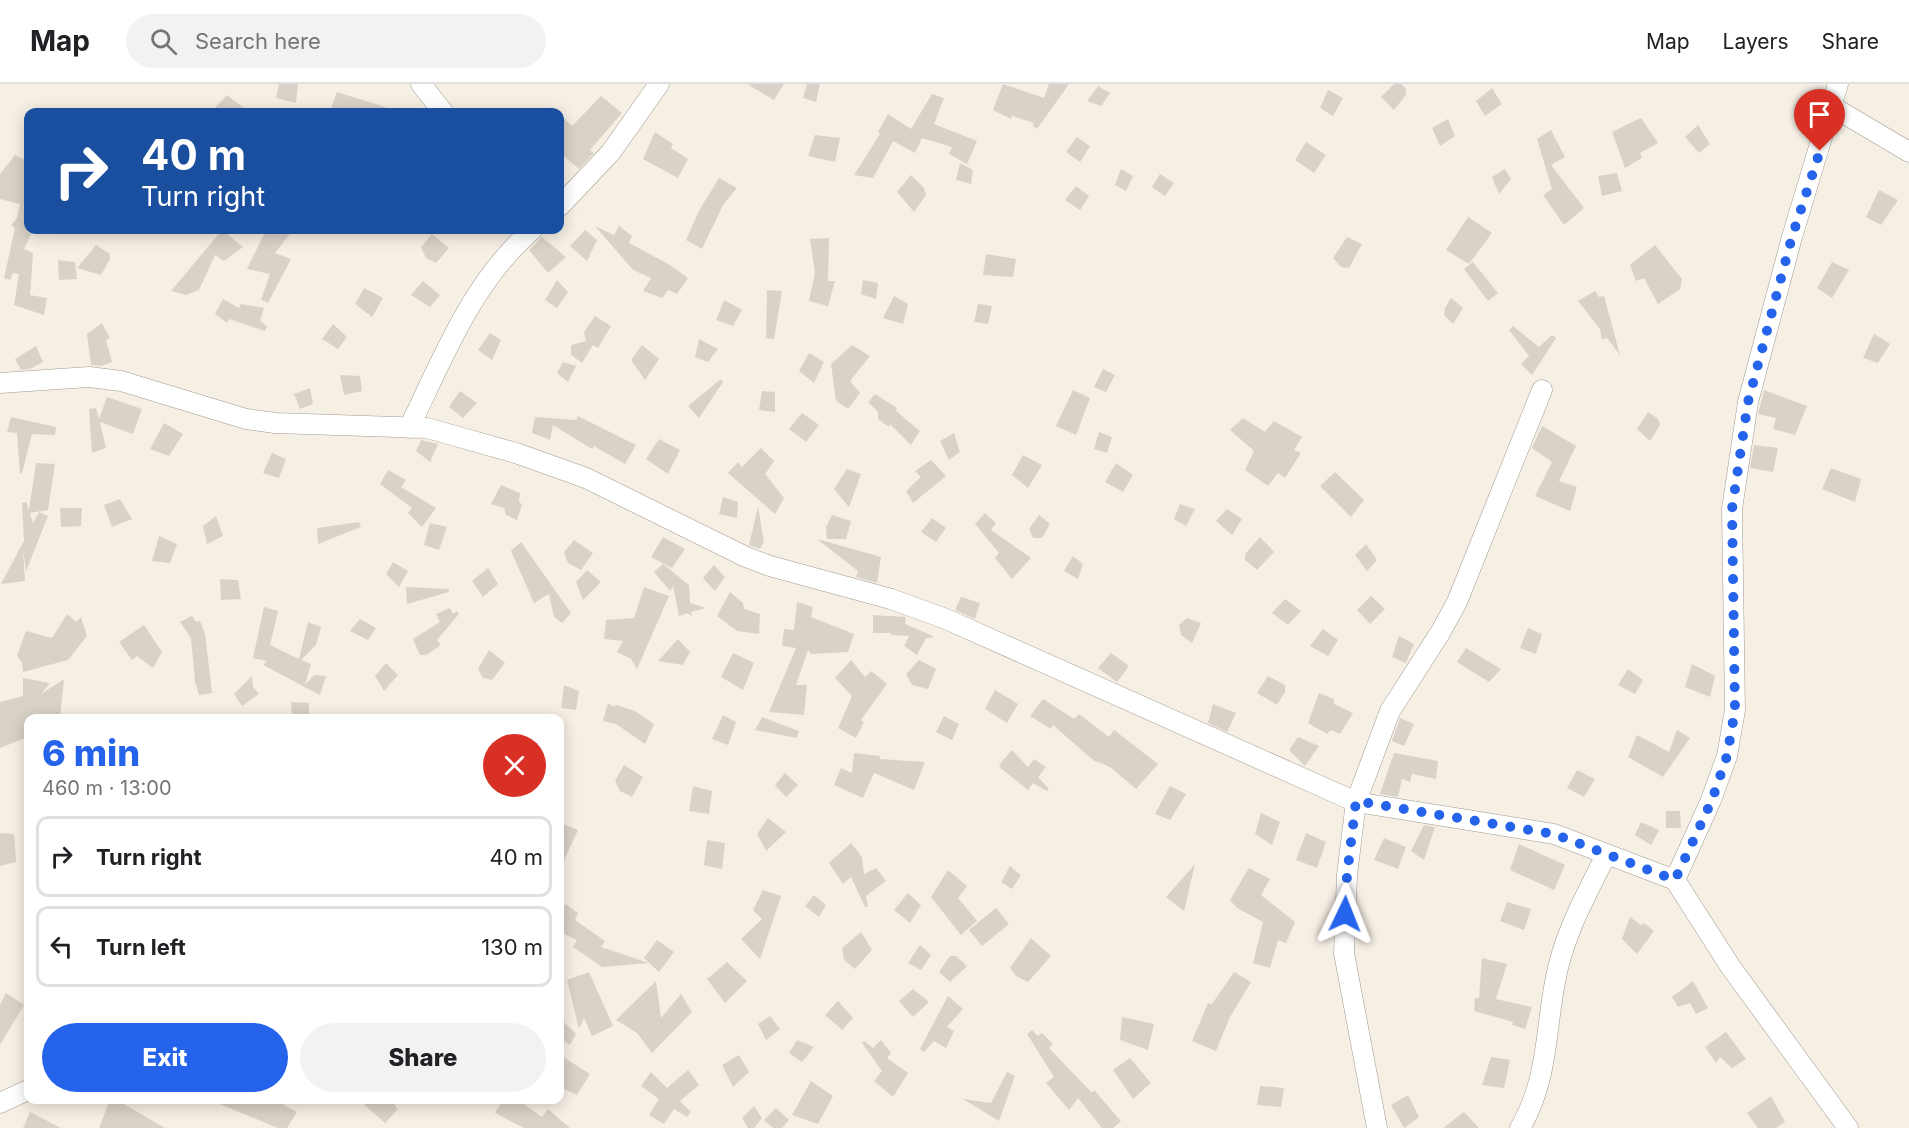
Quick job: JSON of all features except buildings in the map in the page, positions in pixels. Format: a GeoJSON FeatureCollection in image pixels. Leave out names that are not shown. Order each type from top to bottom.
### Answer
{"type":"FeatureCollection","features":[{"type":"Feature","properties":{"kind":"street"},"geometry":{"type":"LineString","coordinates":[[421,84],[440,108]]}},
{"type":"Feature","properties":{"kind":"street"},"geometry":{"type":"LineString","coordinates":[[564,202],[611,152],[659,84]]}},
{"type":"Feature","properties":{"kind":"street"},"geometry":{"type":"LineString","coordinates":[[1675,880],[1712,800],[1727,756],[1735,710],[1732,509],[1748,402],[1792,237],[1833,107],[1838,84]]}},
{"type":"Feature","properties":{"kind":"street"},"geometry":{"type":"LineString","coordinates":[[1833,107],[1909,152]]}},
{"type":"Feature","properties":{"kind":"street"},"geometry":{"type":"LineString","coordinates":[[409,428],[470,304],[507,252],[526,234]]}},
{"type":"Feature","properties":{"kind":"street"},"geometry":{"type":"LineString","coordinates":[[0,383],[89,377],[121,381],[246,419],[275,423],[427,428],[516,453],[586,478],[770,567],[891,599],[946,619],[1356,801],[1554,834],[1675,880],[1730,966],[1848,1128]]}},
{"type":"Feature","properties":{"kind":"street"},"geometry":{"type":"LineString","coordinates":[[1377,1128],[1344,953],[1347,875],[1356,801],[1390,711],[1457,602],[1542,390]]}},
{"type":"Feature","properties":{"kind":"street"},"geometry":{"type":"LineString","coordinates":[[1520,1128],[1534,1103],[1541,1079],[1555,981],[1564,946],[1572,922],[1606,855]]}},
{"type":"Feature","properties":{"kind":"street"},"geometry":{"type":"LineString","coordinates":[[0,1103],[24,1092]]}},
{"type":"Feature","properties":{"kind":"route"},"geometry":{"type":"LineString","coordinates":[[1345,914],[1356,801],[1554,834],[1675,880],[1712,800],[1727,756],[1735,710],[1732,509],[1748,402],[1792,237],[1820,151]]}}]}
